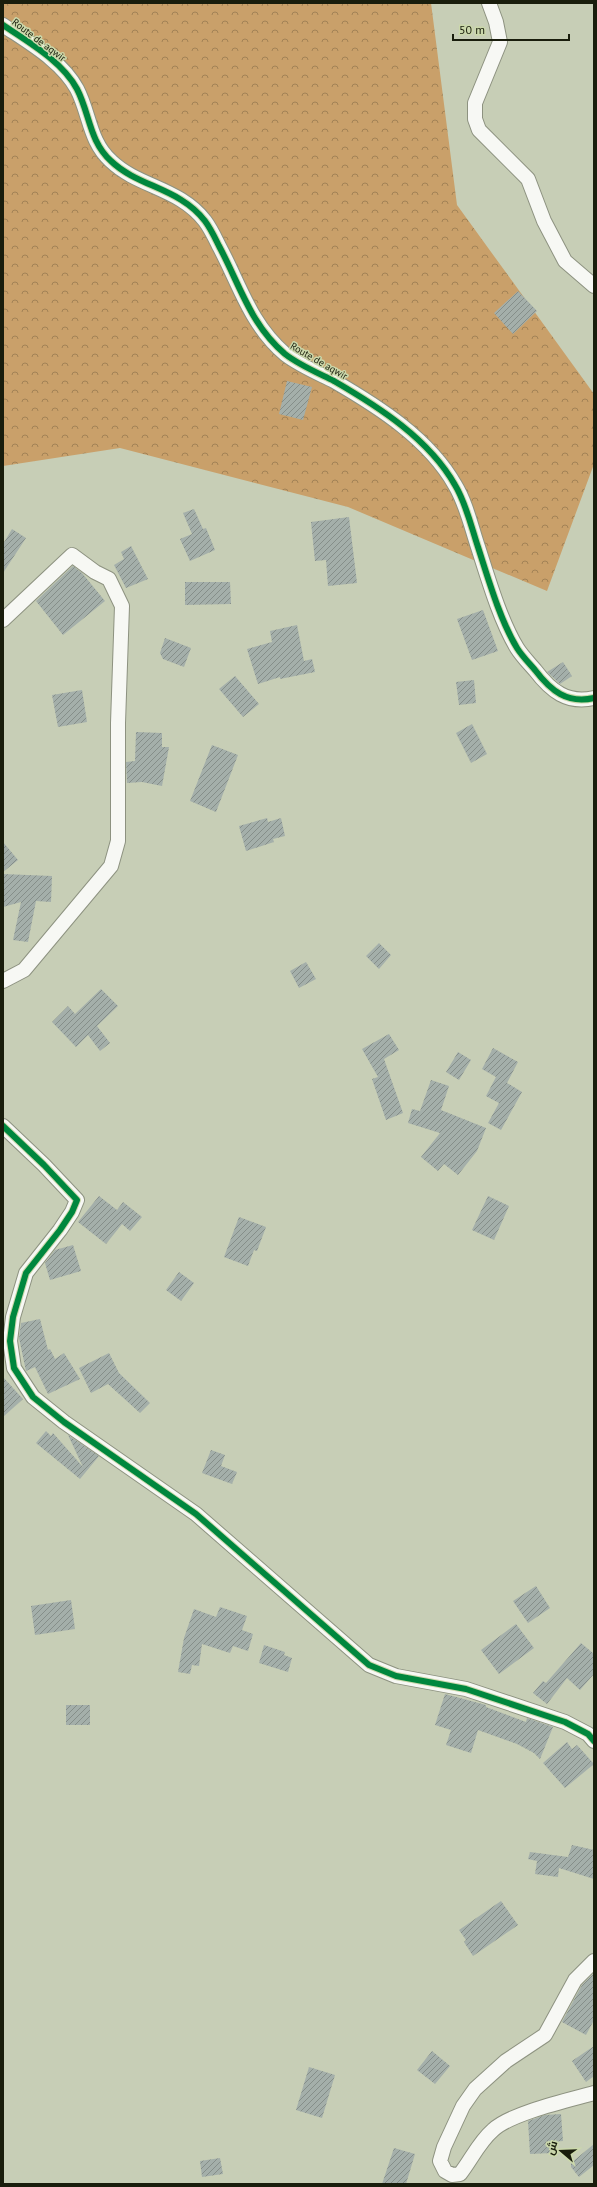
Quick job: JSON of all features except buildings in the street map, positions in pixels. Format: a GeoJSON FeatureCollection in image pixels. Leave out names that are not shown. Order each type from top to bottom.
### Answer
{"type":"FeatureCollection","features":[{"type":"Feature","properties":{"kind":"street"},"geometry":{"type":"LineString","coordinates":[[489,3],[496,22],[500,42],[475,103],[475,119],[480,130],[528,179],[544,221],[565,261],[594,286]]}},
{"type":"Feature","properties":{"kind":"street","name":"Route de aqwir"},"geometry":{"type":"LineString","coordinates":[[3,25],[32,44],[63,71],[77,90],[92,134],[102,152],[113,163],[190,205],[206,222],[254,319],[266,336],[287,356],[372,404],[416,439],[442,466],[456,486],[468,516],[488,578],[517,647],[542,680],[562,697],[581,701],[594,698]]}},
{"type":"Feature","properties":{"kind":"street"},"geometry":{"type":"LineString","coordinates":[[3,620],[72,555],[95,572],[109,579],[122,606],[118,723],[118,841],[111,866],[24,970],[3,981]]}},
{"type":"Feature","properties":{"kind":"street"},"geometry":{"type":"LineString","coordinates":[[3,1126],[44,1165],[77,1200],[72,1212],[60,1230],[26,1273],[13,1317],[10,1341],[14,1368],[33,1397],[64,1422],[196,1514],[369,1665],[396,1676],[466,1689],[565,1722],[588,1734],[594,1741]]}},
{"type":"Feature","properties":{"kind":"street"},"geometry":{"type":"LineString","coordinates":[[594,1961],[575,1980],[545,2035],[506,2061],[475,2089],[463,2106],[444,2146],[440,2161],[445,2171],[452,2176],[460,2174],[494,2129],[526,2113],[594,2093]]}},
{"type":"Feature","properties":{"kind":"green space"},"geometry":{"type":"Polygon","coordinates":[[[3,3],[431,3],[457,205],[594,394],[594,464],[547,591],[348,507],[120,448],[3,466],[3,3]]]}},
{"type":"Feature","properties":{"kind":"cycle path"},"geometry":{"type":"LineString","coordinates":[[3,25],[44,53],[71,79],[81,98],[98,145],[111,161],[134,177],[184,201],[205,221],[254,317],[273,342],[296,362],[334,381],[385,413],[417,439],[431,453],[444,468],[462,499],[495,599],[505,625],[517,648],[547,684],[560,694],[576,699],[594,698]]}},
{"type":"Feature","properties":{"kind":"cycle path"},"geometry":{"type":"LineString","coordinates":[[3,1126],[44,1165],[77,1200],[72,1212],[60,1230],[26,1273],[13,1317],[10,1341],[14,1368],[33,1397],[64,1422],[196,1514],[369,1665],[396,1676],[466,1689],[565,1722],[588,1734],[594,1741]]}}]}
